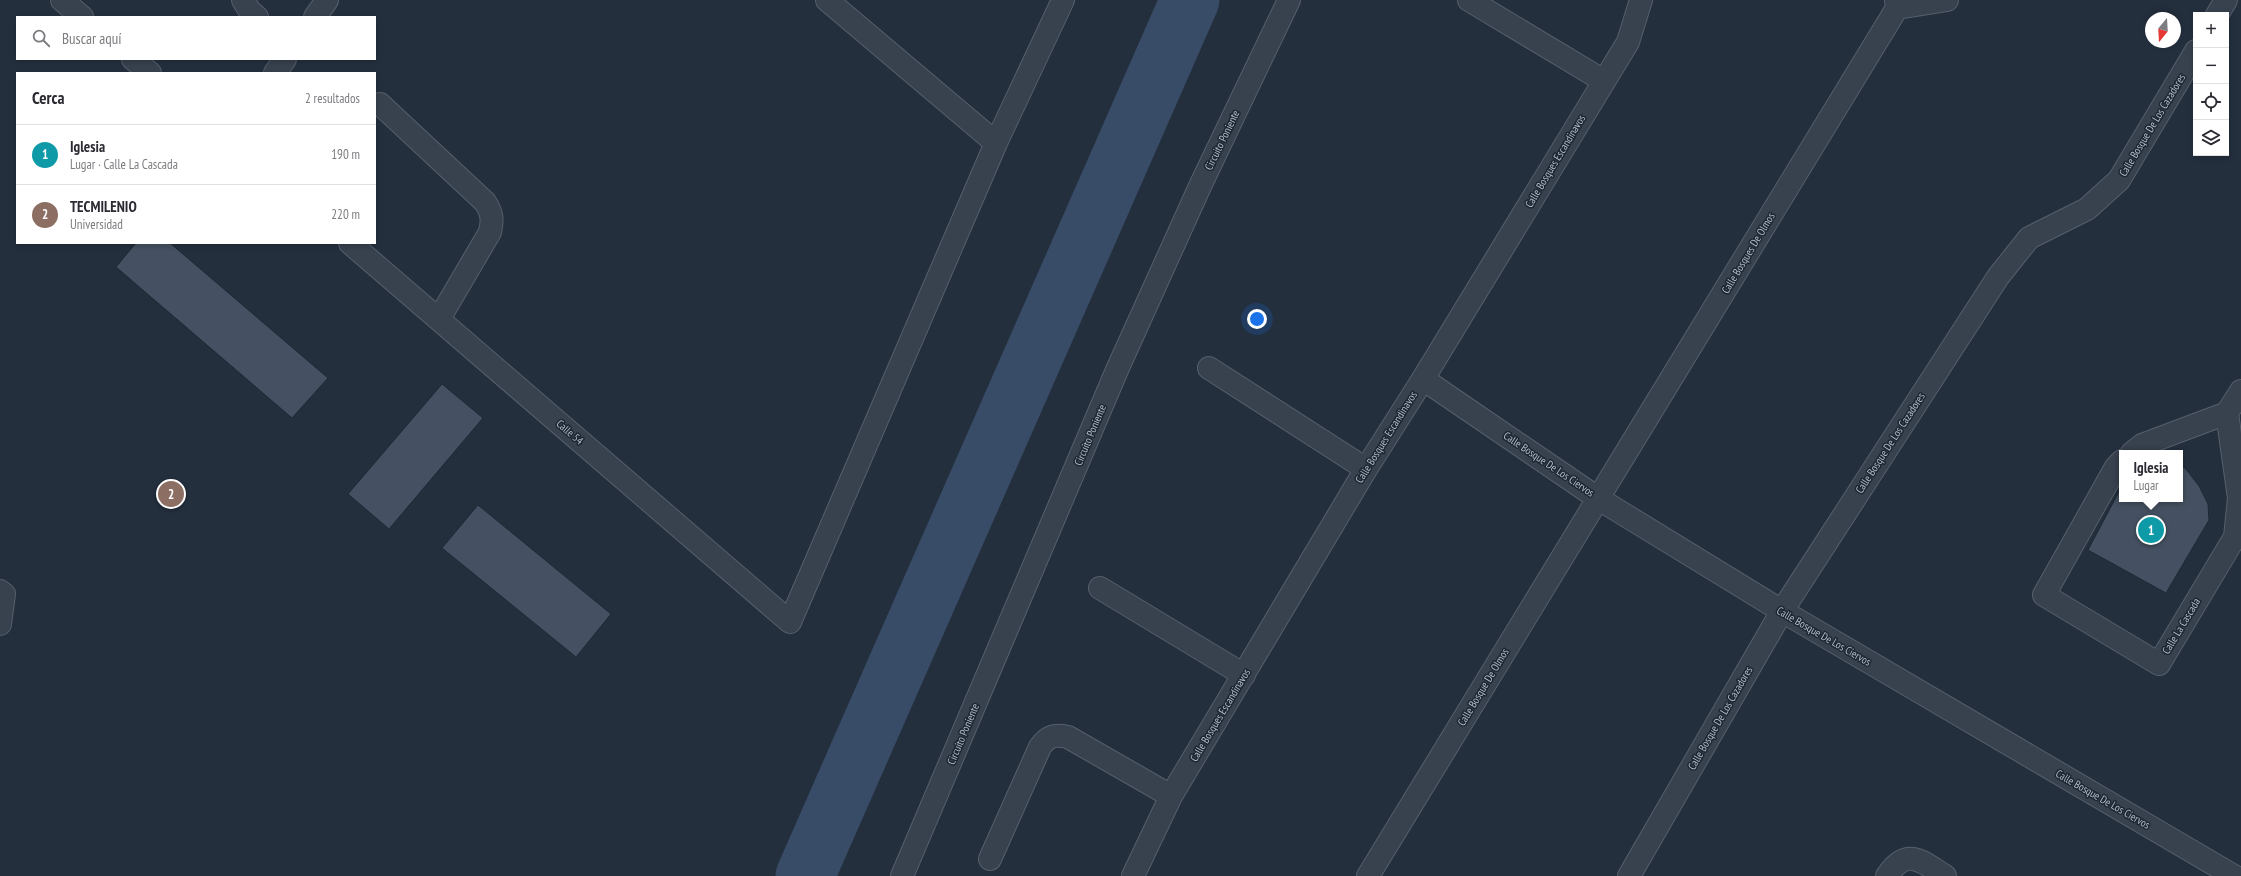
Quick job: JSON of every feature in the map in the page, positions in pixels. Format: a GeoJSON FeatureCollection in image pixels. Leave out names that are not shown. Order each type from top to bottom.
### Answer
{"type":"FeatureCollection","features":[{"type":"Feature","properties":{"kind":"street"},"geometry":{"type":"LineString","coordinates":[[62,0],[81,16]]}},
{"type":"Feature","properties":{"kind":"street"},"geometry":{"type":"LineString","coordinates":[[242,0],[250,11],[257,16]]}},
{"type":"Feature","properties":{"kind":"street"},"geometry":{"type":"LineString","coordinates":[[316,16],[327,0]]}},
{"type":"Feature","properties":{"kind":"street"},"geometry":{"type":"LineString","coordinates":[[826,0],[996,143],[1063,0]]}},
{"type":"Feature","properties":{"kind":"street","name":"Circuito Poniente"},"geometry":{"type":"LineString","coordinates":[[902,876],[1117,370],[1200,184],[1289,0]]}},
{"type":"Feature","properties":{"kind":"street"},"geometry":{"type":"LineString","coordinates":[[1469,0],[1604,81]]}},
{"type":"Feature","properties":{"kind":"street","name":"Calle Bosques Escandinavos"},"geometry":{"type":"LineString","coordinates":[[1133,876],[1170,796],[1244,675],[1366,469],[1423,379],[1628,42],[1641,0]]}},
{"type":"Feature","properties":{"kind":"street","name":"Calle Bosques De Olmos"},"geometry":{"type":"LineString","coordinates":[[1599,499],[1897,4],[1947,0]]}},
{"type":"Feature","properties":{"kind":"street"},"geometry":{"type":"LineString","coordinates":[[2219,12],[2226,0]]}},
{"type":"Feature","properties":{"kind":"street","name":"Calle Bosque De Los Cazadores"},"geometry":{"type":"LineString","coordinates":[[1628,876],[1782,611],[1998,277],[2029,238],[2087,209],[2119,180],[2193,56]]}},
{"type":"Feature","properties":{"kind":"street"},"geometry":{"type":"LineString","coordinates":[[134,60],[149,72]]}},
{"type":"Feature","properties":{"kind":"street"},"geometry":{"type":"LineString","coordinates":[[276,72],[284,60]]}},
{"type":"Feature","properties":{"kind":"street"},"geometry":{"type":"LineString","coordinates":[[380,104],[485,202],[491,211],[492,222],[490,232],[439,319]]}},
{"type":"Feature","properties":{"kind":"street","name":"Calle 54"},"geometry":{"type":"LineString","coordinates":[[351,244],[790,622],[996,143]]}},
{"type":"Feature","properties":{"kind":"street"},"geometry":{"type":"LineString","coordinates":[[1209,368],[1366,469]]}},
{"type":"Feature","properties":{"kind":"street","name":"Calle Bosque De Los Ciervos"},"geometry":{"type":"LineString","coordinates":[[1423,379],[1599,499],[1782,611],[2234,876]]}},
{"type":"Feature","properties":{"kind":"street"},"geometry":{"type":"LineString","coordinates":[[2136,450],[2142,445],[2227,413],[2241,391]]}},
{"type":"Feature","properties":{"kind":"street","name":"Calle La Cascada"},"geometry":{"type":"LineString","coordinates":[[2119,464],[2044,595],[2159,664],[2235,537],[2240,498],[2227,413]]}},
{"type":"Feature","properties":{"kind":"street","name":"Calle Bosque De Olmos"},"geometry":{"type":"LineString","coordinates":[[1368,876],[1599,499]]}},
{"type":"Feature","properties":{"kind":"street"},"geometry":{"type":"LineString","coordinates":[[1100,588],[1244,675]]}},
{"type":"Feature","properties":{"kind":"street"},"geometry":{"type":"LineString","coordinates":[[0,591],[4,594],[0,624]]}},
{"type":"Feature","properties":{"kind":"street"},"geometry":{"type":"LineString","coordinates":[[990,859],[1040,747],[1046,738],[1057,735],[1068,737],[1170,796]]}},
{"type":"Feature","properties":{"kind":"street"},"geometry":{"type":"LineString","coordinates":[[1887,876],[1901,860],[1911,857],[1920,860],[1945,876]]}},
{"type":"Feature","properties":{"kind":"building"},"geometry":{"type":"Polygon","coordinates":[[[135,244],[171,244],[328,378],[292,418],[116,267],[135,244]]]}},
{"type":"Feature","properties":{"kind":"building"},"geometry":{"type":"Polygon","coordinates":[[[442,384],[483,418],[389,529],[348,494],[442,384]]]}},
{"type":"Feature","properties":{"kind":"building"},"geometry":{"type":"Polygon","coordinates":[[[2183,467],[2199,486],[2208,504],[2209,520],[2166,593],[2088,550],[2119,492],[2119,502],[2183,502],[2183,467]]]}},
{"type":"Feature","properties":{"kind":"building"},"geometry":{"type":"Polygon","coordinates":[[[478,505],[611,614],[576,657],[442,548],[478,505]]]}},
{"type":"Feature","properties":{"kind":"waterway"},"geometry":{"type":"LineString","coordinates":[[805,876],[1190,0]]}},
{"type":"Feature","properties":{"kind":"place","name":"TECMILENIO"},"geometry":{"type":"Point","coordinates":[171,494]}},
{"type":"Feature","properties":{"kind":"place","name":"Iglesia"},"geometry":{"type":"Point","coordinates":[2151,530]}}]}
